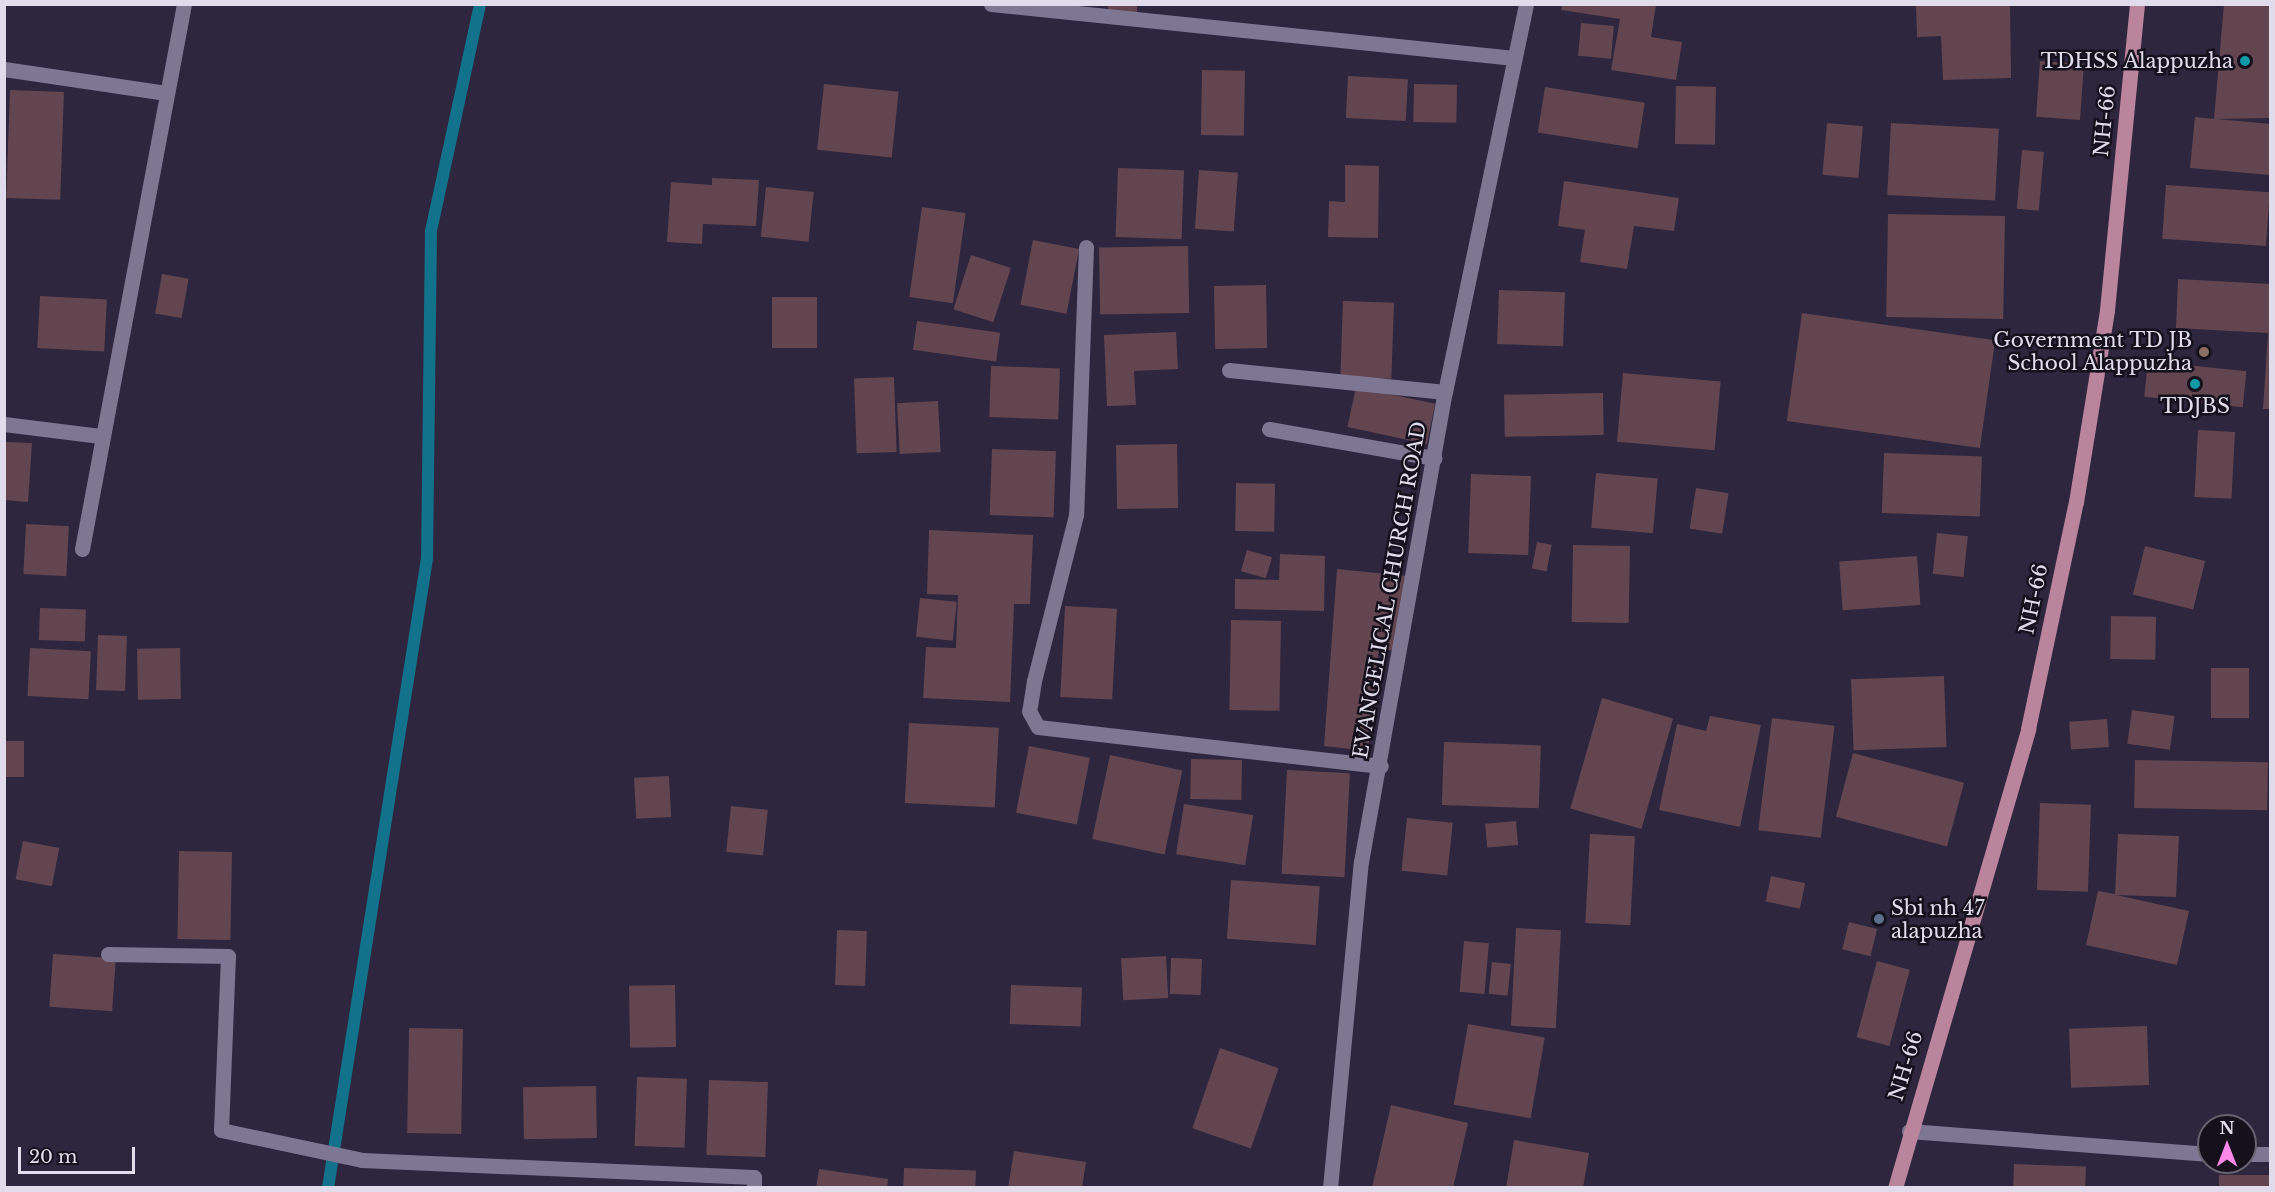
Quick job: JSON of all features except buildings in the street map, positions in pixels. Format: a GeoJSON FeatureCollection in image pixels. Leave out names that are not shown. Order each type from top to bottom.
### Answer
{"type":"FeatureCollection","features":[{"type":"Feature","properties":{"kind":"main road","name":"NH-66"},"geometry":{"type":"LineString","coordinates":[[1895,1188],[1909,1131],[2028,729],[2076,502],[2107,310],[2137,4]]}},
{"type":"Feature","properties":{"kind":"street"},"geometry":{"type":"LineString","coordinates":[[82,549],[100,436],[184,4]]}},
{"type":"Feature","properties":{"kind":"street"},"geometry":{"type":"LineString","coordinates":[[991,4],[1514,58]]}},
{"type":"Feature","properties":{"kind":"street","name":"EVANGELICAL CHURCH ROAD"},"geometry":{"type":"LineString","coordinates":[[1330,1188],[1361,862],[1381,766],[1445,392],[1526,4]]}},
{"type":"Feature","properties":{"kind":"street"},"geometry":{"type":"LineString","coordinates":[[4,69],[166,93]]}},
{"type":"Feature","properties":{"kind":"street"},"geometry":{"type":"LineString","coordinates":[[1086,247],[1076,515],[1034,681],[1029,711],[1038,727],[1381,766]]}},
{"type":"Feature","properties":{"kind":"street"},"geometry":{"type":"LineString","coordinates":[[1229,370],[1445,392]]}},
{"type":"Feature","properties":{"kind":"street"},"geometry":{"type":"LineString","coordinates":[[4,424],[100,436]]}},
{"type":"Feature","properties":{"kind":"street"},"geometry":{"type":"LineString","coordinates":[[1269,429],[1434,458]]}},
{"type":"Feature","properties":{"kind":"street"},"geometry":{"type":"LineString","coordinates":[[108,954],[228,956],[221,1130],[362,1160],[754,1177],[754,1188]]}},
{"type":"Feature","properties":{"kind":"street"},"geometry":{"type":"LineString","coordinates":[[1909,1131],[2197,1153]]}},
{"type":"Feature","properties":{"kind":"waterway"},"geometry":{"type":"LineString","coordinates":[[328,1188],[427,559],[431,231],[480,4]]}},
{"type":"Feature","properties":{"kind":"place","name":"TDHSS Alappuzha"},"geometry":{"type":"Point","coordinates":[2245,61]}},
{"type":"Feature","properties":{"kind":"place","name":"Government TD JB School Alappuzha"},"geometry":{"type":"Point","coordinates":[2204,352]}},
{"type":"Feature","properties":{"kind":"place","name":"TDJBS"},"geometry":{"type":"Point","coordinates":[2195,384]}},
{"type":"Feature","properties":{"kind":"place","name":"Sbi nh 47 alapuzha"},"geometry":{"type":"Point","coordinates":[1879,919]}}]}
